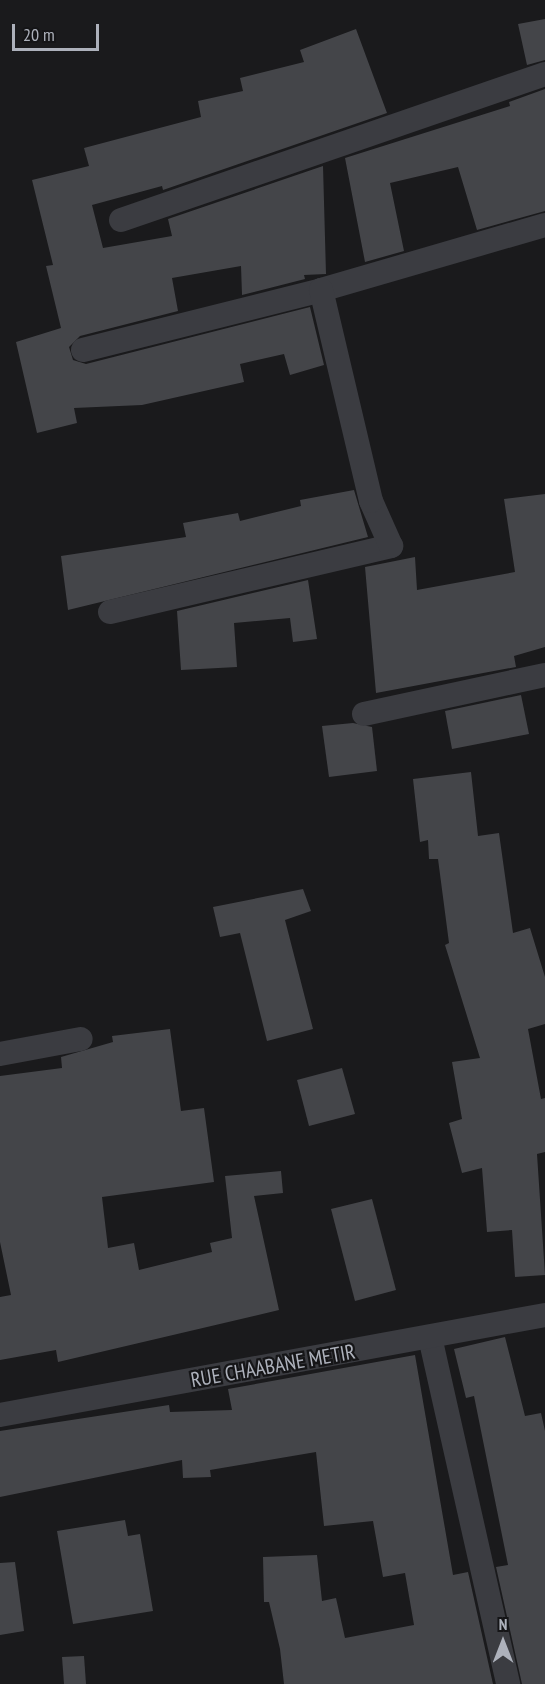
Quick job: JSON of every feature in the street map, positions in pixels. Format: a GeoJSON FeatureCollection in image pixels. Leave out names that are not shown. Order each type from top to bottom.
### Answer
{"type":"FeatureCollection","features":[{"type":"Feature","properties":{"kind":"street"},"geometry":{"type":"LineString","coordinates":[[121,220],[545,74]]}},
{"type":"Feature","properties":{"kind":"street"},"geometry":{"type":"LineString","coordinates":[[83,350],[321,290],[545,225]]}},
{"type":"Feature","properties":{"kind":"street"},"geometry":{"type":"LineString","coordinates":[[110,612],[391,546],[370,501],[321,290]]}},
{"type":"Feature","properties":{"kind":"street"},"geometry":{"type":"LineString","coordinates":[[363,714],[545,675]]}},
{"type":"Feature","properties":{"kind":"street"},"geometry":{"type":"LineString","coordinates":[[0,1054],[81,1039]]}},
{"type":"Feature","properties":{"kind":"street","name":"RUE CHAABANE METIR"},"geometry":{"type":"LineString","coordinates":[[0,1415],[545,1315]]}},
{"type":"Feature","properties":{"kind":"street"},"geometry":{"type":"LineString","coordinates":[[430,1337],[508,1684]]}},
{"type":"Feature","properties":{"kind":"building"},"geometry":{"type":"Polygon","coordinates":[[[545,19],[545,60],[527,65],[518,24],[545,19]]]}},
{"type":"Feature","properties":{"kind":"building"},"geometry":{"type":"Polygon","coordinates":[[[356,29],[387,113],[163,190],[162,186],[92,205],[103,248],[172,236],[168,219],[323,166],[326,274],[304,275],[305,279],[242,295],[241,266],[172,278],[178,311],[80,336],[69,347],[73,360],[86,364],[310,307],[324,365],[290,375],[284,354],[240,364],[244,382],[142,405],[74,408],[77,423],[37,433],[16,342],[61,328],[46,266],[53,265],[32,180],[89,166],[84,148],[201,117],[198,101],[243,91],[240,78],[304,62],[300,50],[356,29]]]}},
{"type":"Feature","properties":{"kind":"building"},"geometry":{"type":"Polygon","coordinates":[[[545,89],[545,211],[477,230],[458,167],[390,183],[404,251],[365,262],[345,158],[510,106],[509,102],[545,89]]]}},
{"type":"Feature","properties":{"kind":"building"},"geometry":{"type":"Polygon","coordinates":[[[354,490],[368,537],[68,610],[61,556],[186,537],[183,523],[238,513],[240,521],[301,506],[300,500],[354,490]]]}},
{"type":"Feature","properties":{"kind":"building"},"geometry":{"type":"Polygon","coordinates":[[[545,494],[545,647],[514,656],[516,667],[376,693],[365,567],[415,557],[417,590],[515,572],[504,499],[545,494]]]}},
{"type":"Feature","properties":{"kind":"building"},"geometry":{"type":"Polygon","coordinates":[[[308,580],[317,639],[293,642],[290,618],[234,623],[237,667],[181,670],[177,611],[308,580]]]}},
{"type":"Feature","properties":{"kind":"building"},"geometry":{"type":"Polygon","coordinates":[[[521,695],[529,734],[452,749],[445,711],[521,695]]]}},
{"type":"Feature","properties":{"kind":"building"},"geometry":{"type":"Polygon","coordinates":[[[353,723],[372,727],[377,771],[329,777],[322,726],[353,723]]]}},
{"type":"Feature","properties":{"kind":"building"},"geometry":{"type":"Polygon","coordinates":[[[471,772],[478,836],[499,833],[513,933],[530,928],[545,977],[545,1024],[528,1029],[541,1099],[545,1098],[545,1152],[537,1154],[545,1275],[515,1277],[512,1230],[487,1232],[482,1168],[462,1173],[449,1123],[462,1119],[452,1062],[480,1058],[445,945],[449,943],[438,859],[429,859],[428,840],[420,842],[413,779],[471,772]]]}},
{"type":"Feature","properties":{"kind":"building"},"geometry":{"type":"Polygon","coordinates":[[[303,889],[311,911],[285,920],[313,1029],[267,1041],[240,933],[220,937],[213,907],[303,889]]]}},
{"type":"Feature","properties":{"kind":"building"},"geometry":{"type":"Polygon","coordinates":[[[170,1029],[181,1111],[204,1108],[214,1182],[102,1197],[108,1248],[134,1243],[139,1270],[212,1252],[210,1243],[232,1238],[225,1176],[281,1171],[283,1193],[254,1196],[279,1310],[58,1362],[56,1350],[0,1360],[0,1297],[11,1295],[0,1242],[0,1076],[62,1068],[61,1057],[113,1042],[112,1036],[170,1029]]]}},
{"type":"Feature","properties":{"kind":"building"},"geometry":{"type":"Polygon","coordinates":[[[342,1068],[355,1114],[309,1126],[297,1080],[342,1068]]]}},
{"type":"Feature","properties":{"kind":"building"},"geometry":{"type":"Polygon","coordinates":[[[372,1199],[396,1290],[355,1301],[331,1209],[372,1199]]]}},
{"type":"Feature","properties":{"kind":"building"},"geometry":{"type":"Polygon","coordinates":[[[505,1337],[525,1416],[541,1413],[545,1431],[545,1684],[522,1684],[496,1567],[508,1565],[474,1396],[466,1398],[454,1349],[505,1337]]]}},
{"type":"Feature","properties":{"kind":"building"},"geometry":{"type":"Polygon","coordinates":[[[415,1355],[453,1575],[468,1572],[493,1684],[284,1684],[280,1649],[269,1602],[264,1602],[263,1557],[317,1555],[322,1601],[336,1598],[345,1638],[414,1625],[405,1573],[383,1577],[373,1521],[324,1526],[316,1452],[210,1470],[211,1477],[183,1478],[182,1460],[0,1497],[0,1431],[169,1405],[170,1412],[232,1410],[228,1389],[415,1355]]]}},
{"type":"Feature","properties":{"kind":"building"},"geometry":{"type":"Polygon","coordinates":[[[125,1520],[128,1536],[140,1534],[153,1611],[73,1624],[57,1531],[125,1520]]]}},
{"type":"Feature","properties":{"kind":"building"},"geometry":{"type":"Polygon","coordinates":[[[15,1562],[24,1631],[0,1635],[0,1563],[15,1562]]]}},
{"type":"Feature","properties":{"kind":"building"},"geometry":{"type":"Polygon","coordinates":[[[84,1656],[86,1684],[64,1684],[62,1657],[84,1656]]]}}]}
